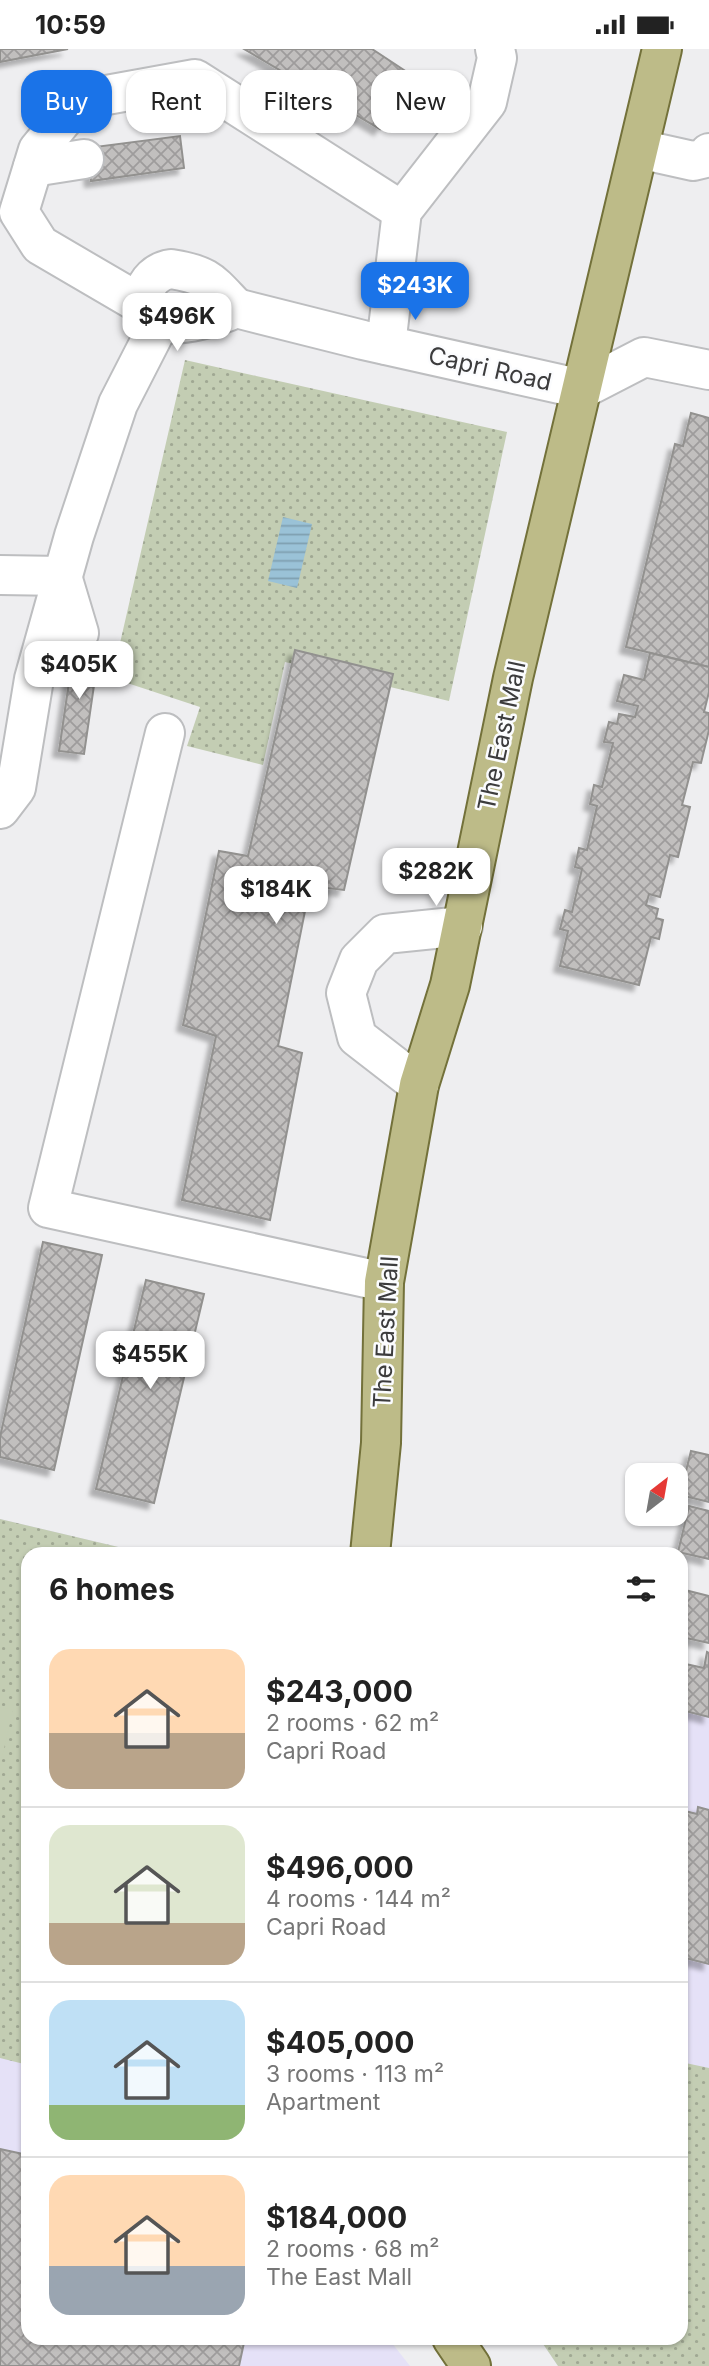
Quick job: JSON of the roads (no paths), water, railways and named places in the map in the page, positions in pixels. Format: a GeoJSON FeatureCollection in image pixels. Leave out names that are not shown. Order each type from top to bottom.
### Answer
{"type":"FeatureCollection","features":[{"type":"Feature","properties":{"kind":"main road","name":"The East Mall"},"geometry":{"type":"LineString","coordinates":[[371,1547],[381,1443],[384,1282],[419,1085],[450,985],[513,678],[662,49]]}},
{"type":"Feature","properties":{"kind":"main road"},"geometry":{"type":"LineString","coordinates":[[457,2345],[471,2366]]}},
{"type":"Feature","properties":{"kind":"street"},"geometry":{"type":"LineString","coordinates":[[386,345],[402,211],[487,102],[497,58],[495,49]]}},
{"type":"Feature","properties":{"kind":"street"},"geometry":{"type":"LineString","coordinates":[[153,314],[144,298],[148,281],[162,270],[171,269],[201,275],[236,308],[210,318],[175,324],[153,314],[40,245],[19,212],[38,149],[79,100],[195,79],[402,211]]}},
{"type":"Feature","properties":{"kind":"street"},"geometry":{"type":"LineString","coordinates":[[639,149],[693,161],[706,158],[709,153]]}},
{"type":"Feature","properties":{"kind":"street"},"geometry":{"type":"LineString","coordinates":[[33,167],[84,159]]}},
{"type":"Feature","properties":{"kind":"street","name":"Capri Road"},"geometry":{"type":"LineString","coordinates":[[236,308],[582,389]]}},
{"type":"Feature","properties":{"kind":"street"},"geometry":{"type":"LineString","coordinates":[[0,809],[16,789],[15,690],[62,576],[118,404],[153,314]]}},
{"type":"Feature","properties":{"kind":"street"},"geometry":{"type":"LineString","coordinates":[[582,389],[644,357],[709,370]]}},
{"type":"Feature","properties":{"kind":"street"},"geometry":{"type":"LineString","coordinates":[[0,575],[62,576]]}},
{"type":"Feature","properties":{"kind":"street"},"geometry":{"type":"LineString","coordinates":[[62,576],[79,633]]}},
{"type":"Feature","properties":{"kind":"street"},"geometry":{"type":"LineString","coordinates":[[165,733],[48,1207],[384,1282]]}},
{"type":"Feature","properties":{"kind":"street"},"geometry":{"type":"LineString","coordinates":[[419,1085],[357,1037],[346,993],[359,960],[385,934],[463,926]]}},
{"type":"Feature","properties":{"kind":"water"},"geometry":{"type":"Polygon","coordinates":[[[283,517],[312,524],[297,588],[268,581],[283,517]]]}}]}
